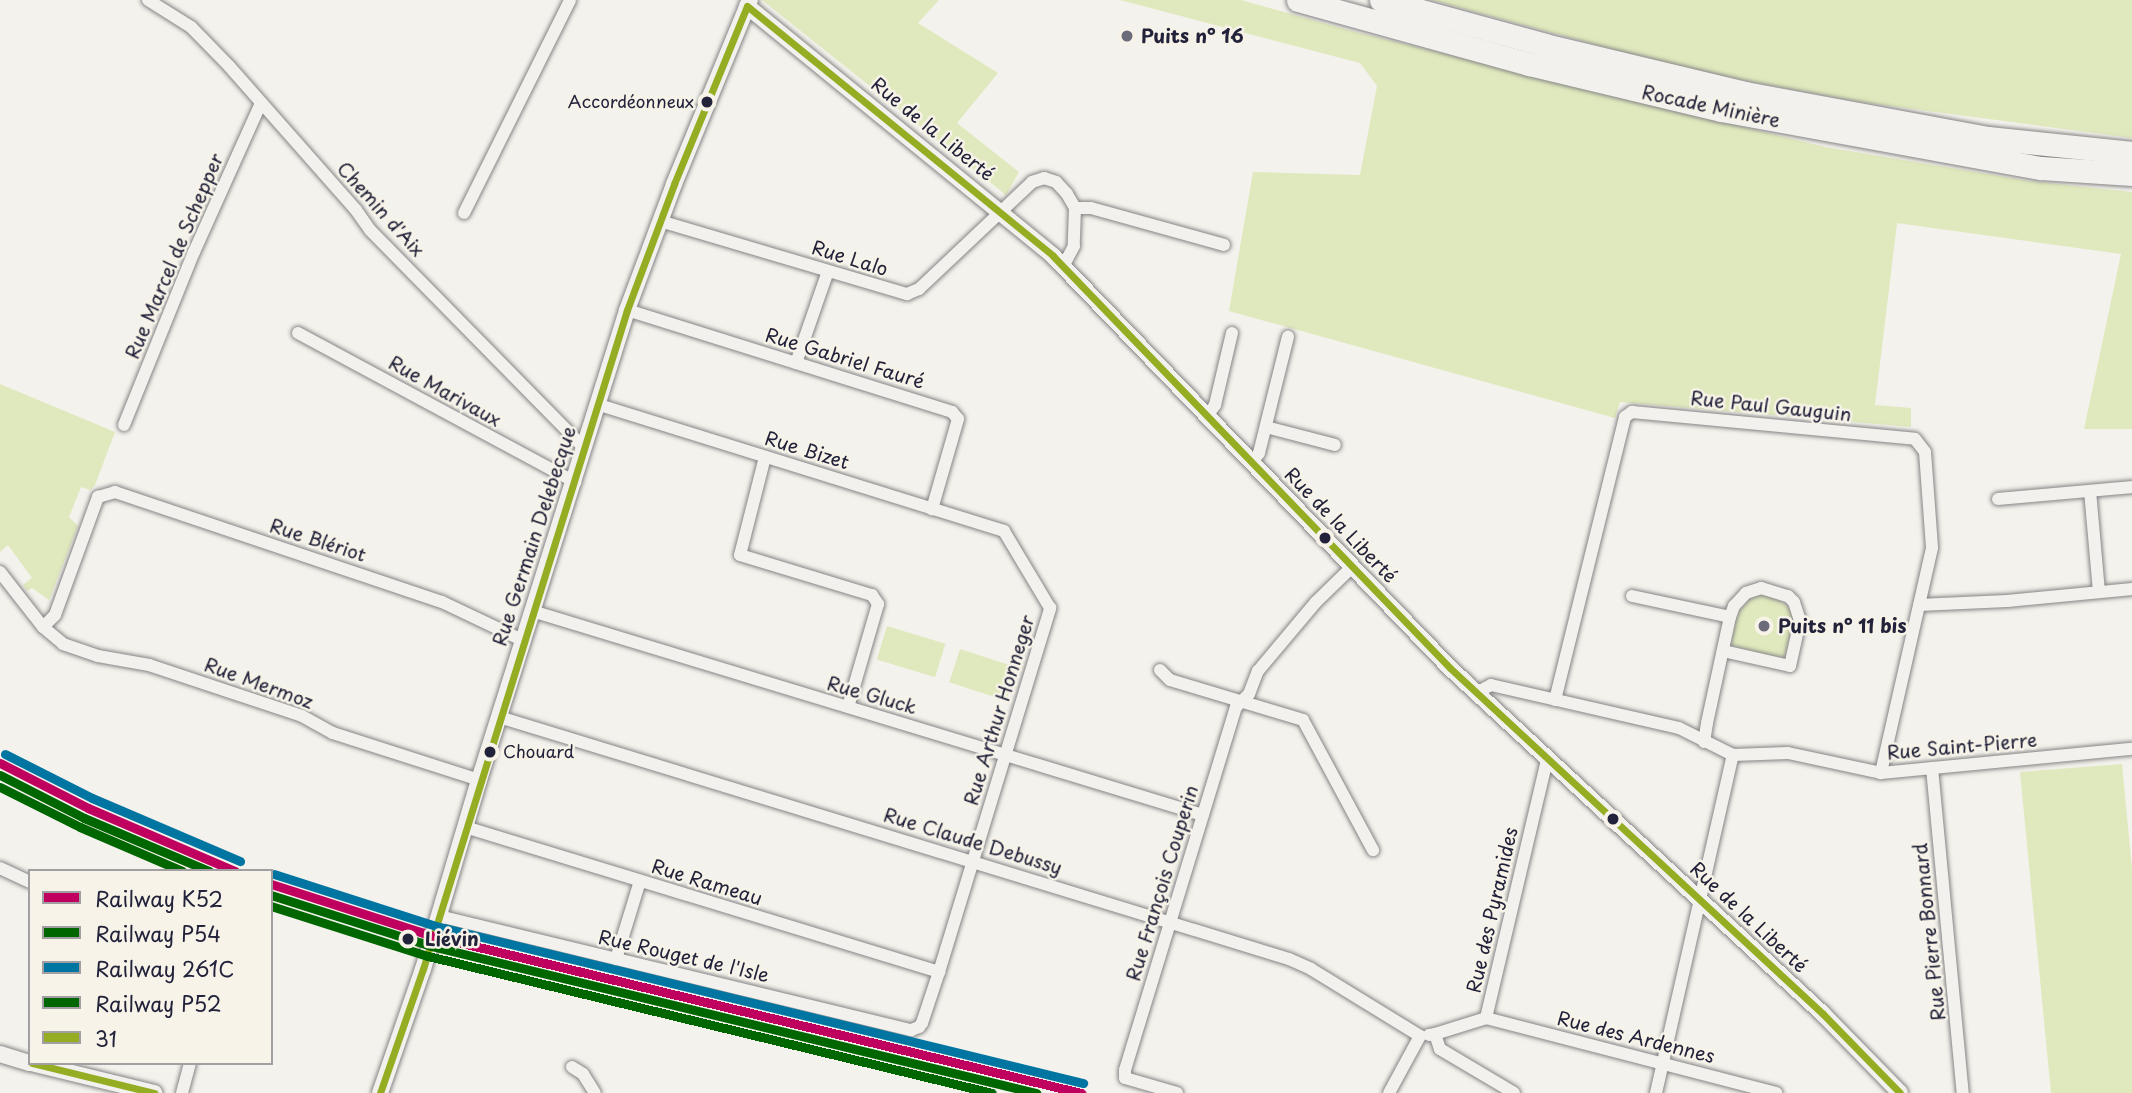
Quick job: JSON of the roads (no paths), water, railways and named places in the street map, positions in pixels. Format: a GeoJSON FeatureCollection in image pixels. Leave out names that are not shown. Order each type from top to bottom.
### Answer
{"type":"FeatureCollection","features":[{"type":"Feature","properties":{"kind":"highway","name":"Rocade Minière"},"geometry":{"type":"LineString","coordinates":[[1298,0],[1528,64],[1721,110],[2041,168],[2132,174]]}},
{"type":"Feature","properties":{"kind":"highway","name":"Rocade Minière"},"geometry":{"type":"LineString","coordinates":[[1381,0],[1545,45],[1745,93],[1987,138],[2132,153]]}},
{"type":"Feature","properties":{"kind":"street","name":"Chemin d'Aix"},"geometry":{"type":"LineString","coordinates":[[148,0],[191,27],[356,210],[370,230],[584,448]]}},
{"type":"Feature","properties":{"kind":"street"},"geometry":{"type":"LineString","coordinates":[[464,214],[570,0]]}},
{"type":"Feature","properties":{"kind":"street","name":"Rue de la Liberté"},"geometry":{"type":"LineString","coordinates":[[746,2],[1002,212],[1063,267],[1476,693],[1823,1014],[1900,1093]]}},
{"type":"Feature","properties":{"kind":"street","name":"Rue Germain Delebecque"},"geometry":{"type":"LineString","coordinates":[[380,1093],[439,916],[478,780],[575,482],[627,310],[746,2]]}},
{"type":"Feature","properties":{"kind":"street","name":"Rue Marcel de Schepper"},"geometry":{"type":"LineString","coordinates":[[124,425],[194,253],[261,103]]}},
{"type":"Feature","properties":{"kind":"street","name":"Rue Lalo"},"geometry":{"type":"LineString","coordinates":[[660,221],[900,294],[914,292],[1032,183],[1044,178],[1055,182],[1067,194],[1075,208]]}},
{"type":"Feature","properties":{"kind":"street"},"geometry":{"type":"LineString","coordinates":[[1063,267],[1074,246],[1075,208],[1091,208],[1224,245]]}},
{"type":"Feature","properties":{"kind":"street"},"geometry":{"type":"LineString","coordinates":[[796,363],[828,271]]}},
{"type":"Feature","properties":{"kind":"street","name":"Rue Gabriel Fauré"},"geometry":{"type":"LineString","coordinates":[[627,310],[952,412],[958,419],[932,509]]}},
{"type":"Feature","properties":{"kind":"street"},"geometry":{"type":"LineString","coordinates":[[1207,416],[1215,405],[1232,332]]}},
{"type":"Feature","properties":{"kind":"street","name":"Rue Marivaux"},"geometry":{"type":"LineString","coordinates":[[298,333],[575,482]]}},
{"type":"Feature","properties":{"kind":"street"},"geometry":{"type":"LineString","coordinates":[[1252,462],[1259,453],[1288,337]]}},
{"type":"Feature","properties":{"kind":"street","name":"Rue Bizet"},"geometry":{"type":"LineString","coordinates":[[599,405],[1004,531]]}},
{"type":"Feature","properties":{"kind":"street","name":"Rue Paul Gauguin"},"geometry":{"type":"LineString","coordinates":[[1555,700],[1625,417],[1632,412],[1915,439],[1925,452],[1932,548],[1919,605]]}},
{"type":"Feature","properties":{"kind":"street"},"geometry":{"type":"LineString","coordinates":[[1266,427],[1335,445]]}},
{"type":"Feature","properties":{"kind":"street"},"geometry":{"type":"LineString","coordinates":[[765,457],[740,555],[872,596],[878,604],[848,707]]}},
{"type":"Feature","properties":{"kind":"street"},"geometry":{"type":"LineString","coordinates":[[1998,499],[2132,487]]}},
{"type":"Feature","properties":{"kind":"street"},"geometry":{"type":"LineString","coordinates":[[2090,491],[2099,592]]}},
{"type":"Feature","properties":{"kind":"street","name":"Rue Blériot"},"geometry":{"type":"LineString","coordinates":[[44,627],[55,615],[98,497],[115,492],[429,597],[522,640]]}},
{"type":"Feature","properties":{"kind":"street","name":"Rue Arthur Honneger"},"geometry":{"type":"LineString","coordinates":[[919,1027],[939,972],[1050,608],[1004,531]]}},
{"type":"Feature","properties":{"kind":"street","name":"Rue François Couperin"},"geometry":{"type":"LineString","coordinates":[[1177,1093],[1125,1078],[1236,707],[1252,689],[1258,671],[1316,602],[1352,567]]}},
{"type":"Feature","properties":{"kind":"street"},"geometry":{"type":"LineString","coordinates":[[0,572],[44,627]]}},
{"type":"Feature","properties":{"kind":"street"},"geometry":{"type":"LineString","coordinates":[[1703,742],[1730,617],[1734,606],[1746,593],[1761,588],[1788,596],[1794,603],[1800,621],[1790,666],[1723,651]]}},
{"type":"Feature","properties":{"kind":"street"},"geometry":{"type":"LineString","coordinates":[[1881,773],[1919,605],[2007,601],[2132,589]]}},
{"type":"Feature","properties":{"kind":"street"},"geometry":{"type":"LineString","coordinates":[[1632,596],[1730,617]]}},
{"type":"Feature","properties":{"kind":"street","name":"Rue Gluck"},"geometry":{"type":"LineString","coordinates":[[532,611],[1203,816]]}},
{"type":"Feature","properties":{"kind":"street","name":"Rue Mermoz"},"geometry":{"type":"LineString","coordinates":[[44,627],[63,644],[98,656],[149,666],[302,716],[333,733],[478,780]]}},
{"type":"Feature","properties":{"kind":"street"},"geometry":{"type":"LineString","coordinates":[[1160,670],[1170,680],[1293,717],[1307,724],[1373,850]]}},
{"type":"Feature","properties":{"kind":"street","name":"Rue Saint-Pierre"},"geometry":{"type":"LineString","coordinates":[[1476,693],[1491,685],[1679,728],[1733,755],[1788,753],[1881,773],[2132,750]]}},
{"type":"Feature","properties":{"kind":"street","name":"Rue Claude Debussy"},"geometry":{"type":"LineString","coordinates":[[499,717],[1299,963],[1420,1036]]}},
{"type":"Feature","properties":{"kind":"street"},"geometry":{"type":"LineString","coordinates":[[1656,1093],[1733,755]]}},
{"type":"Feature","properties":{"kind":"street","name":"Rue des Pyramides"},"geometry":{"type":"LineString","coordinates":[[1420,1036],[1486,1018],[1547,759]]}},
{"type":"Feature","properties":{"kind":"street","name":"Rue Pierre Bonnard"},"geometry":{"type":"LineString","coordinates":[[1932,768],[1964,1093]]}},
{"type":"Feature","properties":{"kind":"street","name":"Rue Rameau"},"geometry":{"type":"LineString","coordinates":[[465,827],[939,972]]}},
{"type":"Feature","properties":{"kind":"street"},"geometry":{"type":"LineString","coordinates":[[0,867],[28,881]]}},
{"type":"Feature","properties":{"kind":"street"},"geometry":{"type":"LineString","coordinates":[[616,959],[639,881]]}},
{"type":"Feature","properties":{"kind":"street","name":"Rue Rouget de l'Isle"},"geometry":{"type":"LineString","coordinates":[[439,916],[911,1030],[919,1027]]}},
{"type":"Feature","properties":{"kind":"street","name":"Rue des Ardennes"},"geometry":{"type":"LineString","coordinates":[[1486,1018],[1776,1093]]}},
{"type":"Feature","properties":{"kind":"street"},"geometry":{"type":"LineString","coordinates":[[1435,1034],[1440,1049],[1514,1093]]}},
{"type":"Feature","properties":{"kind":"street"},"geometry":{"type":"LineString","coordinates":[[1389,1093],[1420,1036]]}},
{"type":"Feature","properties":{"kind":"street"},"geometry":{"type":"LineString","coordinates":[[0,1054],[28,1062]]}},
{"type":"Feature","properties":{"kind":"street"},"geometry":{"type":"LineString","coordinates":[[38,1065],[154,1093]]}},
{"type":"Feature","properties":{"kind":"street"},"geometry":{"type":"LineString","coordinates":[[181,1093],[189,1065]]}},
{"type":"Feature","properties":{"kind":"street"},"geometry":{"type":"LineString","coordinates":[[572,1067],[583,1074],[595,1093]]}},
{"type":"Feature","properties":{"kind":"rail line","name":"261C"},"geometry":{"type":"LineString","coordinates":[[5,754],[92,798],[240,861]]}},
{"type":"Feature","properties":{"kind":"rail line","name":"K52"},"geometry":{"type":"LineString","coordinates":[[0,763],[88,808],[230,869]]}},
{"type":"Feature","properties":{"kind":"rail line","name":"P54"},"geometry":{"type":"LineString","coordinates":[[0,775],[84,818],[204,869]]}},
{"type":"Feature","properties":{"kind":"rail line","name":"P52"},"geometry":{"type":"LineString","coordinates":[[0,787],[80,827],[177,869]]}},
{"type":"Feature","properties":{"kind":"rail line","name":"261C"},"geometry":{"type":"LineString","coordinates":[[274,874],[436,926],[1083,1083]]}},
{"type":"Feature","properties":{"kind":"rail line","name":"K52"},"geometry":{"type":"LineString","coordinates":[[273,885],[433,936],[1081,1093]]}},
{"type":"Feature","properties":{"kind":"rail line","name":"P54"},"geometry":{"type":"LineString","coordinates":[[273,896],[431,946],[1036,1093]]}},
{"type":"Feature","properties":{"kind":"rail line","name":"P52"},"geometry":{"type":"LineString","coordinates":[[273,907],[428,956],[992,1093]]}},
{"type":"Feature","properties":{"kind":"place","name":"Puits n° 16"},"geometry":{"type":"Point","coordinates":[1127,36]}},
{"type":"Feature","properties":{"kind":"place","name":"Accordéonneux"},"geometry":{"type":"Point","coordinates":[707,102]}},
{"type":"Feature","properties":{"kind":"place","name":"Puits n° 11 bis"},"geometry":{"type":"Point","coordinates":[1764,626]}},
{"type":"Feature","properties":{"kind":"place","name":"Chouard"},"geometry":{"type":"Point","coordinates":[490,752]}},
{"type":"Feature","properties":{"kind":"place","name":"Liévin"},"geometry":{"type":"Point","coordinates":[408,939]}}]}
